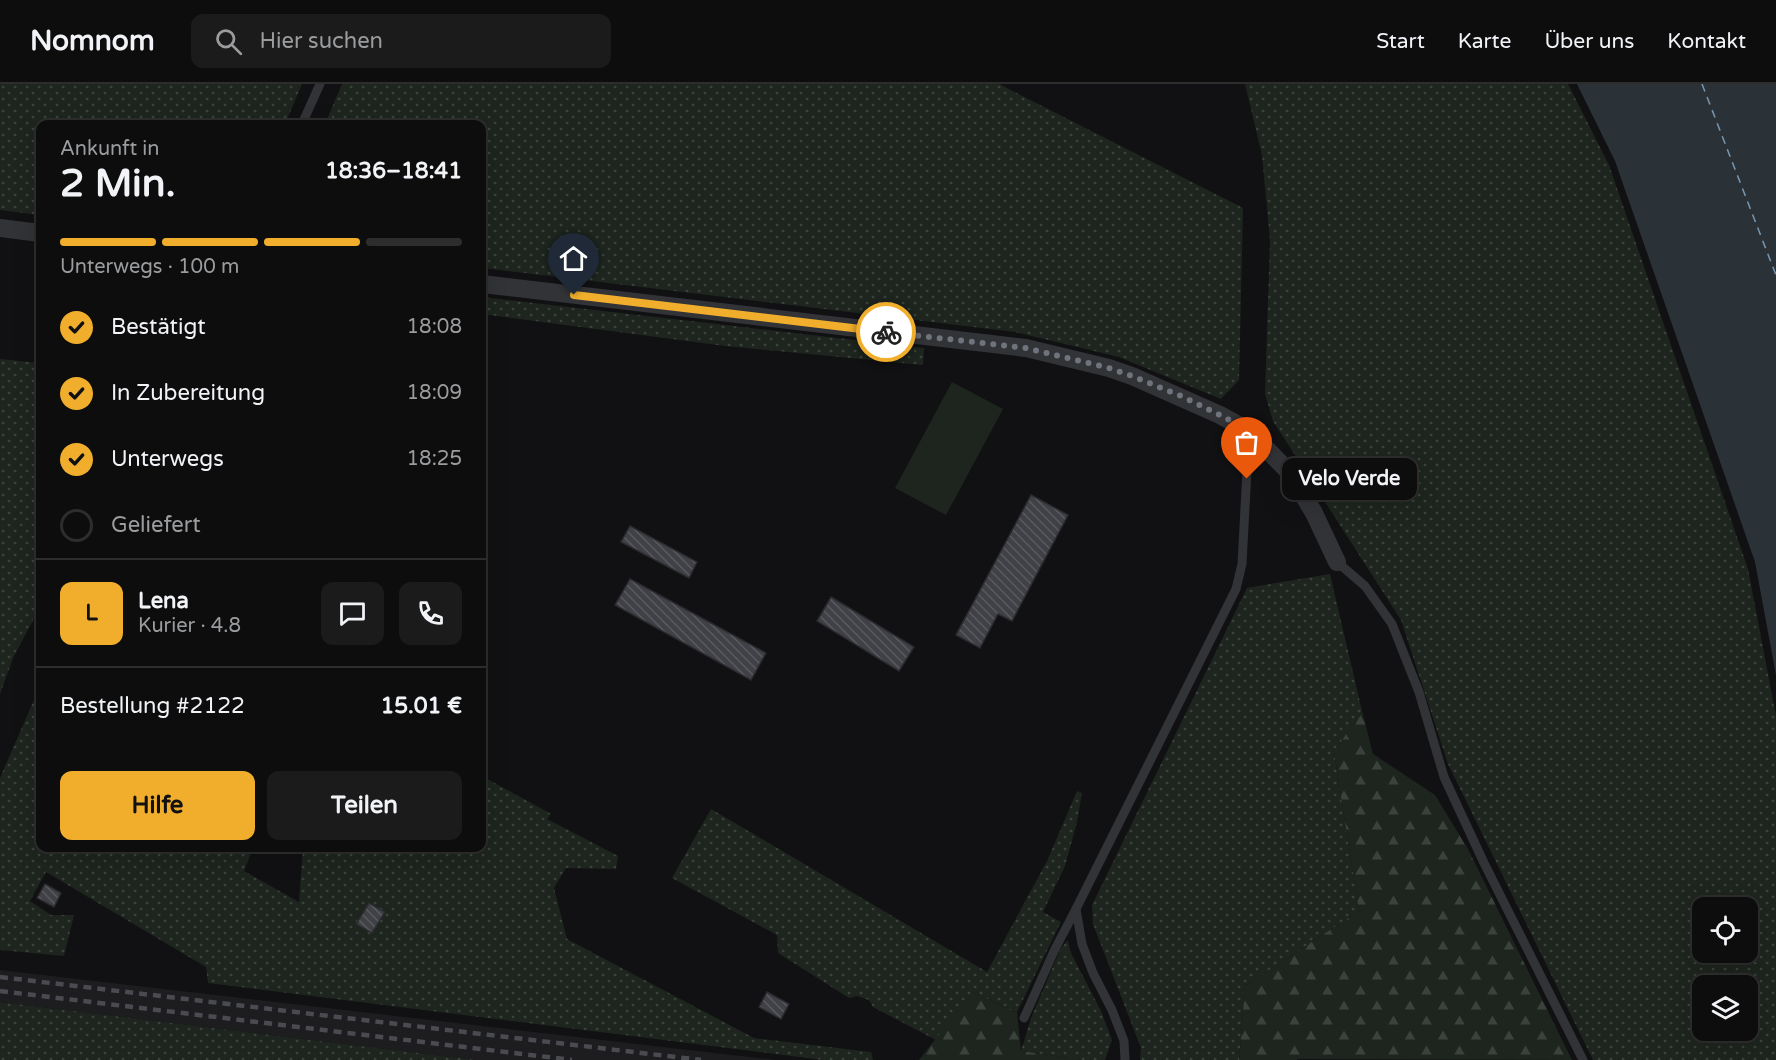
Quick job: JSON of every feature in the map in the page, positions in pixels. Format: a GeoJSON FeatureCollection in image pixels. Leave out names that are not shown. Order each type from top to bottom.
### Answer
{"type":"FeatureCollection","features":[{"type":"Feature","properties":{"kind":"street"},"geometry":{"type":"LineString","coordinates":[[0,228],[36,232]]}},
{"type":"Feature","properties":{"kind":"street"},"geometry":{"type":"LineString","coordinates":[[486,284],[1026,348],[1132,376],[1220,415],[1249,431],[1290,473],[1314,513],[1337,562]]}},
{"type":"Feature","properties":{"kind":"lane"},"geometry":{"type":"LineString","coordinates":[[304,120],[320,84]]}},
{"type":"Feature","properties":{"kind":"lane"},"geometry":{"type":"LineString","coordinates":[[1024,1018],[1055,949],[1236,589],[1242,564],[1249,431]]}},
{"type":"Feature","properties":{"kind":"lane"},"geometry":{"type":"LineString","coordinates":[[1337,562],[1365,586],[1392,624],[1419,692],[1444,777],[1484,863],[1583,1060]]}},
{"type":"Feature","properties":{"kind":"lane"},"geometry":{"type":"LineString","coordinates":[[1077,909],[1083,944],[1093,973],[1113,1010],[1124,1041],[1125,1060]]}},
{"type":"Feature","properties":{"kind":"shaded area"},"geometry":{"type":"Polygon","coordinates":[[[1577,84],[1776,84],[1776,675],[1755,562],[1615,161],[1577,84]]]}},
{"type":"Feature","properties":{"kind":"shaded area"},"geometry":{"type":"Polygon","coordinates":[[[0,970],[775,1060],[476,1060],[0,1002],[0,970]]]}},
{"type":"Feature","properties":{"kind":"green space"},"geometry":{"type":"Polygon","coordinates":[[[0,84],[302,84],[287,120],[36,120],[36,214],[0,210],[0,84]]]}},
{"type":"Feature","properties":{"kind":"green space"},"geometry":{"type":"Polygon","coordinates":[[[342,84],[999,84],[1243,208],[1239,380],[1221,399],[1119,357],[1015,332],[486,268],[486,120],[327,120],[342,84]]]}},
{"type":"Feature","properties":{"kind":"green space"},"geometry":{"type":"Polygon","coordinates":[[[1245,84],[1568,84],[1609,165],[1748,569],[1776,716],[1776,1060],[1593,1060],[1448,764],[1401,620],[1273,421],[1265,394],[1270,240],[1262,155],[1245,84]]]}},
{"type":"Feature","properties":{"kind":"green space"},"geometry":{"type":"Polygon","coordinates":[[[486,297],[924,348],[923,365],[725,346],[486,315],[486,297]]]}},
{"type":"Feature","properties":{"kind":"green space"},"geometry":{"type":"Polygon","coordinates":[[[0,359],[36,363],[36,615],[13,658],[0,694],[0,359]]]}},
{"type":"Feature","properties":{"kind":"green space"},"geometry":{"type":"Polygon","coordinates":[[[952,382],[1003,409],[946,515],[895,488],[952,382]]]}},
{"type":"Feature","properties":{"kind":"green space"},"geometry":{"type":"Polygon","coordinates":[[[1330,574],[1362,711],[1334,752],[1359,911],[1245,986],[1239,1060],[1140,1060],[1141,1048],[1093,924],[1092,905],[1247,588],[1330,574]]]}},
{"type":"Feature","properties":{"kind":"green space"},"geometry":{"type":"Polygon","coordinates":[[[36,695],[36,852],[251,852],[244,871],[299,902],[303,852],[486,852],[486,778],[551,814],[547,819],[618,856],[616,869],[566,868],[554,888],[567,939],[754,1038],[871,1052],[873,1060],[823,1060],[208,983],[206,967],[46,872],[30,901],[51,915],[74,915],[64,956],[0,950],[0,778],[36,695]]]}},
{"type":"Feature","properties":{"kind":"green space"},"geometry":{"type":"Polygon","coordinates":[[[1362,711],[1373,754],[1435,795],[1468,849],[1572,1060],[1239,1060],[1245,986],[1359,911],[1334,752],[1362,711]]]}},
{"type":"Feature","properties":{"kind":"green space"},"geometry":{"type":"Polygon","coordinates":[[[1077,791],[1082,793],[1065,866],[1043,912],[1061,922],[1017,1012],[972,992],[936,1040],[873,1007],[869,1000],[857,996],[849,998],[778,953],[777,935],[672,878],[711,809],[987,972],[1047,861],[1077,791]]]}},
{"type":"Feature","properties":{"kind":"green space"},"geometry":{"type":"Polygon","coordinates":[[[1068,940],[1070,951],[1101,1011],[1112,1040],[1105,1060],[1083,1060],[1021,1051],[1031,1018],[1061,948],[1068,940]]]}},
{"type":"Feature","properties":{"kind":"green space"},"geometry":{"type":"Polygon","coordinates":[[[972,992],[1017,1012],[1021,1051],[1083,1060],[919,1060],[972,992]]]}},
{"type":"Feature","properties":{"kind":"green space"},"geometry":{"type":"Polygon","coordinates":[[[0,1002],[476,1060],[0,1060],[0,1002]]]}},
{"type":"Feature","properties":{"kind":"building"},"geometry":{"type":"Polygon","coordinates":[[[1031,495],[1068,515],[1012,621],[998,614],[980,648],[956,635],[1031,495]]]}},
{"type":"Feature","properties":{"kind":"building"},"geometry":{"type":"Polygon","coordinates":[[[630,526],[697,562],[689,578],[621,542],[630,526]]]}},
{"type":"Feature","properties":{"kind":"building"},"geometry":{"type":"Polygon","coordinates":[[[630,579],[766,653],[751,680],[615,605],[630,579]]]}},
{"type":"Feature","properties":{"kind":"building"},"geometry":{"type":"Polygon","coordinates":[[[831,597],[914,647],[899,671],[817,621],[831,597]]]}},
{"type":"Feature","properties":{"kind":"building"},"geometry":{"type":"Polygon","coordinates":[[[45,884],[61,893],[54,907],[37,898],[45,884]]]}},
{"type":"Feature","properties":{"kind":"building"},"geometry":{"type":"Polygon","coordinates":[[[369,903],[385,912],[372,933],[356,924],[369,903]]]}},
{"type":"Feature","properties":{"kind":"building"},"geometry":{"type":"Polygon","coordinates":[[[767,992],[789,1004],[781,1019],[759,1007],[767,992]]]}},
{"type":"Feature","properties":{"kind":"ferry route"},"geometry":{"type":"LineString","coordinates":[[1702,84],[1776,275]]}},
{"type":"Feature","properties":{"kind":"railway"},"geometry":{"type":"LineString","coordinates":[[0,977],[701,1060]]}},
{"type":"Feature","properties":{"kind":"railway"},"geometry":{"type":"LineString","coordinates":[[0,991],[572,1060]]}},
{"type":"Feature","properties":{"kind":"way so far"},"geometry":{"type":"LineString","coordinates":[[886,332],[1026,348],[1109,368],[1132,376],[1181,396],[1249,431],[1247,479]]}},
{"type":"Feature","properties":{"kind":"place","name":"Velo Verde"},"geometry":{"type":"Point","coordinates":[1247,479]}},
{"type":"Feature","properties":{"kind":"route"},"geometry":{"type":"LineString","coordinates":[[574,295],[886,332]]}}]}
